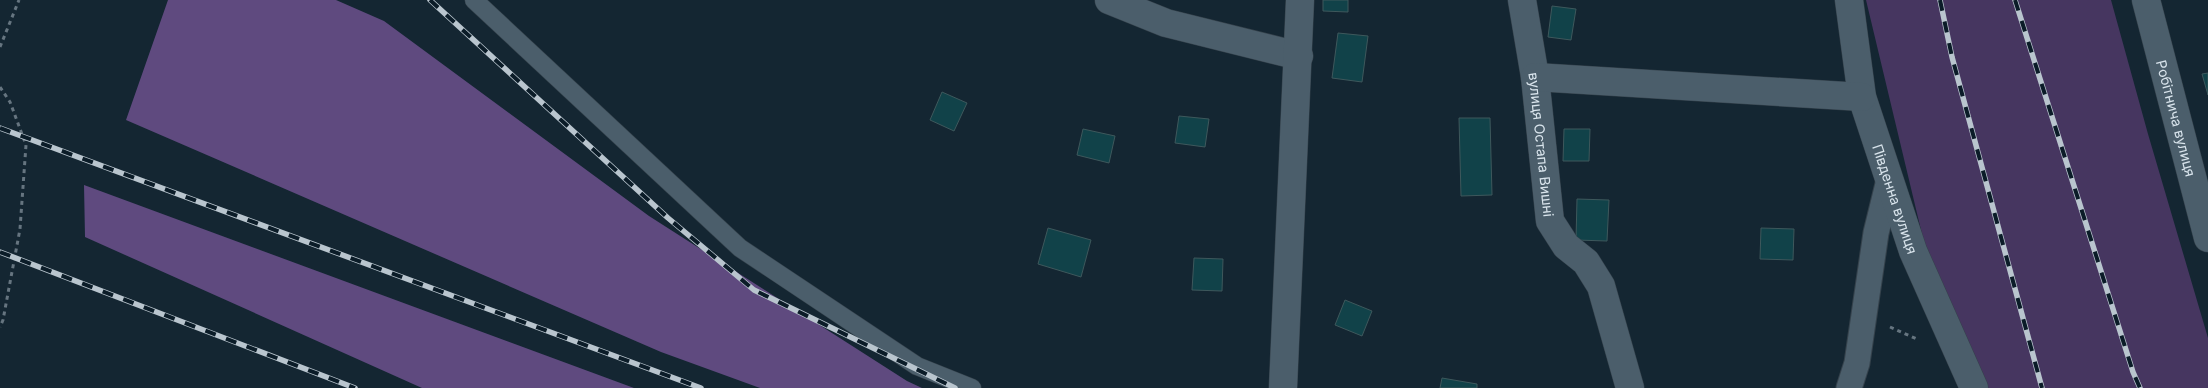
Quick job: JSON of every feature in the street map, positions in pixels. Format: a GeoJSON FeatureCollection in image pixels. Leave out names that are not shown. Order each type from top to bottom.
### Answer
{"type":"FeatureCollection","features":[{"type":"Feature","properties":{"kind":"street"},"geometry":{"type":"LineString","coordinates":[[1109,0],[1166,23],[1299,56]]}},
{"type":"Feature","properties":{"kind":"street"},"geometry":{"type":"LineString","coordinates":[[1283,388],[1300,0]]}},
{"type":"Feature","properties":{"kind":"street","name":"вулиця Остапа Вишні"},"geometry":{"type":"LineString","coordinates":[[1522,0],[1535,77],[1550,221],[1566,246],[1586,262],[1601,286],[1630,388]]}},
{"type":"Feature","properties":{"kind":"street","name":"Південна вулиця"},"geometry":{"type":"LineString","coordinates":[[1848,0],[1862,97],[1913,251],[1974,388]]}},
{"type":"Feature","properties":{"kind":"street","name":"Робітнича вулиця"},"geometry":{"type":"LineString","coordinates":[[2146,0],[2208,238]]}},
{"type":"Feature","properties":{"kind":"street"},"geometry":{"type":"LineString","coordinates":[[1535,77],[1862,97]]}},
{"type":"Feature","properties":{"kind":"street"},"geometry":{"type":"LineString","coordinates":[[1849,388],[1857,363],[1876,233],[1889,180]]}},
{"type":"Feature","properties":{"kind":"lane"},"geometry":{"type":"LineString","coordinates":[[474,0],[740,248],[917,366],[972,388]]}},
{"type":"Feature","properties":{"kind":"path"},"geometry":{"type":"LineString","coordinates":[[0,46],[19,0]]}},
{"type":"Feature","properties":{"kind":"path"},"geometry":{"type":"LineString","coordinates":[[0,87],[10,102],[26,144],[20,229],[4,320],[0,327]]}},
{"type":"Feature","properties":{"kind":"path"},"geometry":{"type":"LineString","coordinates":[[1863,320],[1893,327],[1926,343]]}},
{"type":"Feature","properties":{"kind":"shaded area"},"geometry":{"type":"Polygon","coordinates":[[[168,0],[336,0],[384,21],[649,216],[907,381],[922,388],[760,388],[661,352],[126,120],[168,0]]]}},
{"type":"Feature","properties":{"kind":"shaded area"},"geometry":{"type":"Polygon","coordinates":[[[1866,0],[2111,0],[2208,338],[2208,388],[1984,388],[1932,276],[1866,0]]]}},
{"type":"Feature","properties":{"kind":"shaded area"},"geometry":{"type":"Polygon","coordinates":[[[84,185],[634,388],[422,388],[85,237],[84,185]]]}},
{"type":"Feature","properties":{"kind":"building"},"geometry":{"type":"Polygon","coordinates":[[[1323,0],[1348,0],[1348,12],[1323,11],[1323,0]]]}},
{"type":"Feature","properties":{"kind":"building"},"geometry":{"type":"Polygon","coordinates":[[[1552,6],[1576,9],[1571,40],[1548,37],[1552,6]]]}},
{"type":"Feature","properties":{"kind":"building"},"geometry":{"type":"Polygon","coordinates":[[[1338,33],[1368,36],[1362,82],[1332,78],[1338,33]]]}},
{"type":"Feature","properties":{"kind":"building"},"geometry":{"type":"Polygon","coordinates":[[[2208,73],[2208,95],[2202,74],[2208,73]]]}},
{"type":"Feature","properties":{"kind":"building"},"geometry":{"type":"Polygon","coordinates":[[[942,92],[967,103],[954,131],[930,120],[942,92]]]}},
{"type":"Feature","properties":{"kind":"building"},"geometry":{"type":"Polygon","coordinates":[[[1179,116],[1209,119],[1205,147],[1175,143],[1179,116]]]}},
{"type":"Feature","properties":{"kind":"building"},"geometry":{"type":"Polygon","coordinates":[[[1459,118],[1490,118],[1492,195],[1461,196],[1459,118]]]}},
{"type":"Feature","properties":{"kind":"building"},"geometry":{"type":"Polygon","coordinates":[[[1083,129],[1115,136],[1109,163],[1077,155],[1083,129]]]}},
{"type":"Feature","properties":{"kind":"building"},"geometry":{"type":"Polygon","coordinates":[[[1564,129],[1590,129],[1589,161],[1563,161],[1564,129]]]}},
{"type":"Feature","properties":{"kind":"building"},"geometry":{"type":"Polygon","coordinates":[[[1577,199],[1609,200],[1607,241],[1576,240],[1577,199]]]}},
{"type":"Feature","properties":{"kind":"building"},"geometry":{"type":"Polygon","coordinates":[[[1048,228],[1091,240],[1081,277],[1038,264],[1048,228]]]}},
{"type":"Feature","properties":{"kind":"building"},"geometry":{"type":"Polygon","coordinates":[[[1761,228],[1794,229],[1793,260],[1760,259],[1761,228]]]}},
{"type":"Feature","properties":{"kind":"building"},"geometry":{"type":"Polygon","coordinates":[[[1194,258],[1223,259],[1222,291],[1192,290],[1194,258]]]}},
{"type":"Feature","properties":{"kind":"building"},"geometry":{"type":"Polygon","coordinates":[[[1345,300],[1372,311],[1362,336],[1335,325],[1345,300]]]}},
{"type":"Feature","properties":{"kind":"building"},"geometry":{"type":"Polygon","coordinates":[[[1442,378],[1477,384],[1477,388],[1440,388],[1442,378]]]}},
{"type":"Feature","properties":{"kind":"railway"},"geometry":{"type":"LineString","coordinates":[[430,0],[668,218],[754,290],[955,388]]}},
{"type":"Feature","properties":{"kind":"railway"},"geometry":{"type":"LineString","coordinates":[[1940,0],[1952,57],[2042,388]]}},
{"type":"Feature","properties":{"kind":"railway"},"geometry":{"type":"LineString","coordinates":[[2015,0],[2133,372],[2140,388]]}},
{"type":"Feature","properties":{"kind":"railway"},"geometry":{"type":"LineString","coordinates":[[0,128],[701,388]]}},
{"type":"Feature","properties":{"kind":"railway"},"geometry":{"type":"LineString","coordinates":[[0,252],[355,388]]}}]}
